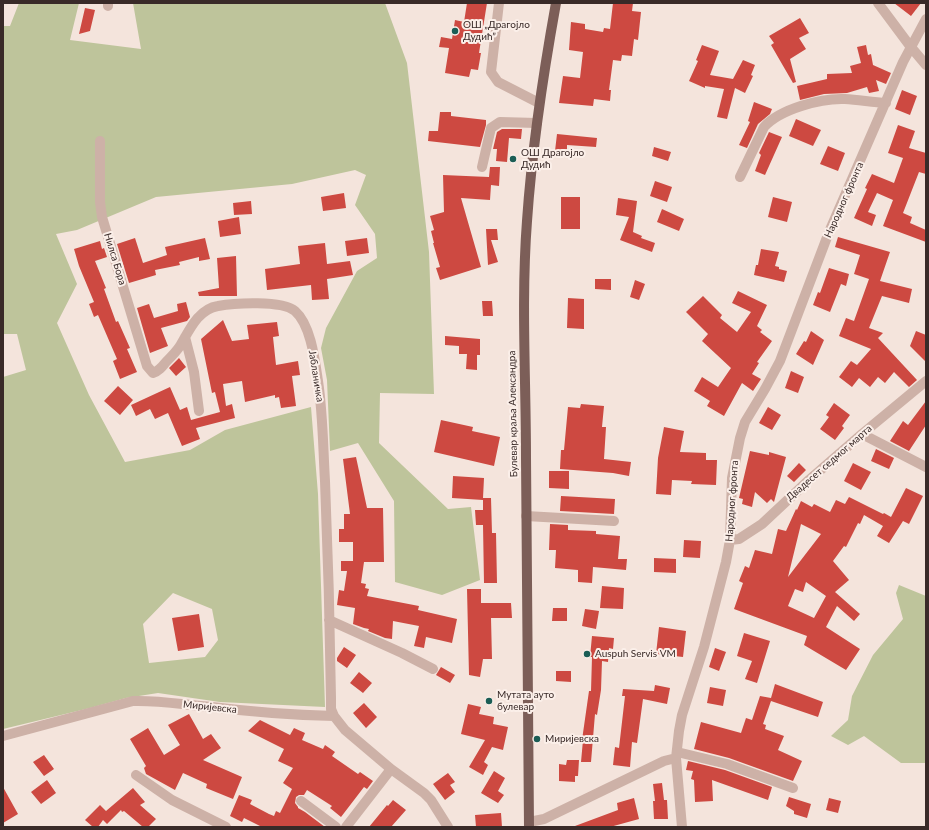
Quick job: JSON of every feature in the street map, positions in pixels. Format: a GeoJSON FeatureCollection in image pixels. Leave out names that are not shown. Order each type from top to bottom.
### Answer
{"type":"FeatureCollection","features":[{"type":"Feature","properties":{"kind":"main road","name":"Булевар краља Александра"},"geometry":{"type":"LineString","coordinates":[[529,824],[524,332],[525,248],[528,202],[539,103],[556,3]]}},
{"type":"Feature","properties":{"kind":"street"},"geometry":{"type":"LineString","coordinates":[[499,3],[491,72],[498,82],[539,103]]}},
{"type":"Feature","properties":{"kind":"street"},"geometry":{"type":"LineString","coordinates":[[878,3],[926,65]]}},
{"type":"Feature","properties":{"kind":"street","name":"Народног фронта"},"geometry":{"type":"LineString","coordinates":[[682,827],[677,755],[682,715],[704,647],[723,580],[730,540],[732,478],[737,450],[745,422],[772,377],[785,349],[829,232],[910,46],[926,19]]}},
{"type":"Feature","properties":{"kind":"street"},"geometry":{"type":"LineString","coordinates":[[740,177],[764,127],[770,120],[785,112],[823,101],[844,99],[886,104]]}},
{"type":"Feature","properties":{"kind":"street"},"geometry":{"type":"LineString","coordinates":[[482,167],[492,128],[495,124],[500,122],[537,123]]}},
{"type":"Feature","properties":{"kind":"street","name":"Нилса Бора"},"geometry":{"type":"LineString","coordinates":[[100,141],[100,202],[102,217],[146,366],[153,373]]}},
{"type":"Feature","properties":{"kind":"street","name":"Јабланичка"},"geometry":{"type":"LineString","coordinates":[[153,373],[158,371],[179,347],[196,319],[216,306],[238,303],[261,303],[293,309],[298,314],[305,326],[319,382],[326,497],[331,709],[334,716]]}},
{"type":"Feature","properties":{"kind":"street"},"geometry":{"type":"LineString","coordinates":[[185,337],[194,372],[199,411]]}},
{"type":"Feature","properties":{"kind":"street","name":"Двадесет седмог марта"},"geometry":{"type":"LineString","coordinates":[[730,540],[739,539],[762,524],[809,480],[926,381]]}},
{"type":"Feature","properties":{"kind":"street"},"geometry":{"type":"LineString","coordinates":[[862,434],[926,468]]}},
{"type":"Feature","properties":{"kind":"street"},"geometry":{"type":"LineString","coordinates":[[526,516],[614,521]]}},
{"type":"Feature","properties":{"kind":"street"},"geometry":{"type":"LineString","coordinates":[[329,620],[434,669]]}},
{"type":"Feature","properties":{"kind":"street","name":"Миријевска"},"geometry":{"type":"LineString","coordinates":[[3,736],[133,701],[147,700],[261,712],[334,716]]}},
{"type":"Feature","properties":{"kind":"street"},"geometry":{"type":"LineString","coordinates":[[334,716],[345,730],[391,769],[424,793],[431,800],[448,827]]}},
{"type":"Feature","properties":{"kind":"street"},"geometry":{"type":"LineString","coordinates":[[529,824],[544,820],[677,755],[727,764],[793,788]]}},
{"type":"Feature","properties":{"kind":"street"},"geometry":{"type":"LineString","coordinates":[[350,825],[391,769]]}},
{"type":"Feature","properties":{"kind":"street"},"geometry":{"type":"LineString","coordinates":[[136,775],[172,800],[226,827]]}},
{"type":"Feature","properties":{"kind":"street"},"geometry":{"type":"LineString","coordinates":[[300,801],[336,827]]}},
{"type":"Feature","properties":{"kind":"green space"},"geometry":{"type":"Polygon","coordinates":[[[19,3],[79,3],[70,40],[141,49],[133,3],[385,3],[407,63],[429,252],[434,394],[380,393],[379,443],[448,509],[471,507],[480,580],[442,595],[395,582],[394,501],[358,443],[330,451],[327,380],[321,348],[326,328],[357,271],[377,258],[375,234],[355,205],[366,175],[355,170],[292,184],[156,197],[77,230],[56,234],[77,284],[57,323],[89,395],[125,462],[190,450],[225,430],[311,407],[318,494],[325,707],[220,702],[158,693],[126,698],[3,729],[3,377],[26,370],[17,334],[3,334],[3,26],[10,26],[19,3]],[[173,593],[143,624],[149,663],[205,657],[218,640],[212,609],[173,593]]]}},
{"type":"Feature","properties":{"kind":"green space"},"geometry":{"type":"Polygon","coordinates":[[[899,585],[926,596],[926,763],[901,763],[864,736],[848,745],[831,736],[848,720],[852,696],[873,655],[903,619],[896,593],[899,585]]]}},
{"type":"Feature","properties":{"kind":"building"},"geometry":{"type":"Polygon","coordinates":[[[467,3],[487,3],[479,53],[481,53],[478,70],[471,69],[469,77],[445,73],[449,48],[439,47],[441,37],[452,39],[455,20],[464,22],[467,3]]]}},
{"type":"Feature","properties":{"kind":"building"},"geometry":{"type":"Polygon","coordinates":[[[613,3],[633,3],[632,11],[641,12],[638,40],[634,39],[632,56],[622,55],[621,61],[613,60],[609,90],[611,90],[610,101],[594,99],[593,106],[559,103],[563,76],[580,78],[583,52],[569,50],[571,22],[585,24],[585,29],[603,32],[604,28],[610,29],[613,3]]]}},
{"type":"Feature","properties":{"kind":"building"},"geometry":{"type":"Polygon","coordinates":[[[894,3],[921,3],[911,16],[894,3]]]}},
{"type":"Feature","properties":{"kind":"building"},"geometry":{"type":"Polygon","coordinates":[[[85,8],[95,10],[90,31],[79,34],[85,8]]]}},
{"type":"Feature","properties":{"kind":"building"},"geometry":{"type":"Polygon","coordinates":[[[800,18],[809,33],[799,38],[806,49],[790,59],[796,82],[793,83],[771,45],[774,43],[769,36],[800,18]]]}},
{"type":"Feature","properties":{"kind":"building"},"geometry":{"type":"Polygon","coordinates":[[[702,45],[719,51],[710,75],[733,79],[743,60],[755,65],[751,75],[753,76],[745,93],[735,88],[727,119],[717,117],[724,89],[705,86],[705,88],[689,81],[698,61],[696,60],[702,45]]]}},
{"type":"Feature","properties":{"kind":"building"},"geometry":{"type":"Polygon","coordinates":[[[866,45],[868,55],[871,54],[873,65],[891,73],[886,84],[876,80],[879,91],[869,93],[867,87],[847,93],[824,94],[800,100],[797,86],[827,79],[827,74],[852,73],[850,66],[861,63],[857,47],[866,45]]]}},
{"type":"Feature","properties":{"kind":"building"},"geometry":{"type":"Polygon","coordinates":[[[902,90],[917,96],[910,115],[895,109],[902,90]]]}},
{"type":"Feature","properties":{"kind":"building"},"geometry":{"type":"Polygon","coordinates":[[[754,102],[772,109],[770,114],[758,124],[747,148],[739,145],[750,122],[748,121],[754,102]]]}},
{"type":"Feature","properties":{"kind":"building"},"geometry":{"type":"Polygon","coordinates":[[[440,112],[451,112],[451,116],[486,120],[480,147],[428,141],[429,131],[438,131],[440,112]]]}},
{"type":"Feature","properties":{"kind":"building"},"geometry":{"type":"Polygon","coordinates":[[[796,119],[821,130],[813,146],[789,136],[796,119]]]}},
{"type":"Feature","properties":{"kind":"building"},"geometry":{"type":"Polygon","coordinates":[[[898,125],[915,131],[909,148],[926,153],[926,174],[919,172],[903,213],[912,217],[910,223],[926,230],[926,242],[883,226],[893,200],[877,193],[868,212],[876,215],[872,226],[854,218],[872,174],[894,183],[903,158],[888,153],[898,125]]]}},
{"type":"Feature","properties":{"kind":"building"},"geometry":{"type":"Polygon","coordinates":[[[502,129],[522,129],[521,139],[509,138],[507,162],[496,161],[497,149],[493,149],[497,132],[502,129]]]}},
{"type":"Feature","properties":{"kind":"building"},"geometry":{"type":"Polygon","coordinates":[[[769,132],[782,137],[765,175],[755,171],[761,155],[759,153],[769,132]]]}},
{"type":"Feature","properties":{"kind":"building"},"geometry":{"type":"Polygon","coordinates":[[[557,134],[597,138],[596,147],[567,145],[567,152],[555,151],[557,134]]]}},
{"type":"Feature","properties":{"kind":"building"},"geometry":{"type":"Polygon","coordinates":[[[828,146],[845,153],[838,171],[820,164],[828,146]]]}},
{"type":"Feature","properties":{"kind":"building"},"geometry":{"type":"Polygon","coordinates":[[[654,147],[671,152],[668,161],[652,156],[654,147]]]}},
{"type":"Feature","properties":{"kind":"building"},"geometry":{"type":"Polygon","coordinates":[[[490,167],[500,167],[499,186],[491,185],[490,200],[461,198],[481,267],[440,280],[436,268],[440,267],[433,243],[431,231],[434,230],[430,216],[444,212],[443,175],[489,177],[490,167]]]}},
{"type":"Feature","properties":{"kind":"building"},"geometry":{"type":"Polygon","coordinates":[[[655,181],[672,187],[667,202],[650,196],[655,181]]]}},
{"type":"Feature","properties":{"kind":"building"},"geometry":{"type":"Polygon","coordinates":[[[344,193],[346,208],[323,211],[321,197],[344,193]]]}},
{"type":"Feature","properties":{"kind":"building"},"geometry":{"type":"Polygon","coordinates":[[[561,197],[580,197],[580,229],[561,229],[561,197]]]}},
{"type":"Feature","properties":{"kind":"building"},"geometry":{"type":"Polygon","coordinates":[[[773,197],[792,202],[787,222],[768,217],[773,197]]]}},
{"type":"Feature","properties":{"kind":"building"},"geometry":{"type":"Polygon","coordinates":[[[618,198],[637,201],[633,232],[642,236],[641,238],[655,243],[652,252],[620,240],[629,217],[616,215],[618,198]]]}},
{"type":"Feature","properties":{"kind":"building"},"geometry":{"type":"Polygon","coordinates":[[[251,201],[252,214],[234,215],[233,203],[251,201]]]}},
{"type":"Feature","properties":{"kind":"building"},"geometry":{"type":"Polygon","coordinates":[[[662,209],[684,219],[679,231],[657,222],[662,209]]]}},
{"type":"Feature","properties":{"kind":"building"},"geometry":{"type":"Polygon","coordinates":[[[239,217],[241,234],[220,237],[218,221],[239,217]]]}},
{"type":"Feature","properties":{"kind":"building"},"geometry":{"type":"Polygon","coordinates":[[[486,229],[497,229],[498,240],[491,240],[498,262],[488,265],[486,229]]]}},
{"type":"Feature","properties":{"kind":"building"},"geometry":{"type":"Polygon","coordinates":[[[838,237],[890,252],[880,281],[912,289],[909,303],[882,296],[869,328],[883,333],[878,338],[917,380],[909,387],[894,372],[885,383],[878,377],[870,387],[859,378],[852,387],[839,377],[851,361],[857,365],[871,349],[839,336],[846,318],[854,321],[869,279],[854,274],[860,255],[835,247],[838,237]]]}},
{"type":"Feature","properties":{"kind":"building"},"geometry":{"type":"Polygon","coordinates":[[[135,238],[143,263],[167,255],[165,247],[205,238],[210,259],[199,261],[199,257],[179,262],[180,265],[155,270],[156,275],[129,283],[117,244],[135,238]]]}},
{"type":"Feature","properties":{"kind":"building"},"geometry":{"type":"Polygon","coordinates":[[[367,238],[369,253],[347,256],[345,241],[367,238]]]}},
{"type":"Feature","properties":{"kind":"building"},"geometry":{"type":"Polygon","coordinates":[[[100,241],[102,249],[104,248],[107,257],[95,261],[106,288],[104,289],[116,322],[118,321],[130,348],[127,349],[137,372],[120,379],[113,361],[117,359],[98,315],[94,317],[89,304],[94,302],[79,266],[74,249],[100,241]]]}},
{"type":"Feature","properties":{"kind":"building"},"geometry":{"type":"Polygon","coordinates":[[[325,243],[327,264],[350,261],[353,275],[327,279],[329,299],[312,300],[311,285],[267,290],[265,269],[300,264],[298,246],[325,243]]]}},
{"type":"Feature","properties":{"kind":"building"},"geometry":{"type":"Polygon","coordinates":[[[761,249],[779,252],[775,266],[779,267],[779,269],[787,271],[784,282],[754,275],[756,265],[758,265],[761,249]]]}},
{"type":"Feature","properties":{"kind":"building"},"geometry":{"type":"Polygon","coordinates":[[[236,256],[237,296],[199,296],[198,292],[219,288],[217,258],[236,256]]]}},
{"type":"Feature","properties":{"kind":"building"},"geometry":{"type":"Polygon","coordinates":[[[829,268],[849,274],[846,286],[841,284],[830,312],[813,305],[818,292],[820,293],[829,268]]]}},
{"type":"Feature","properties":{"kind":"building"},"geometry":{"type":"Polygon","coordinates":[[[595,279],[611,279],[611,290],[595,289],[595,279]]]}},
{"type":"Feature","properties":{"kind":"building"},"geometry":{"type":"Polygon","coordinates":[[[635,280],[645,284],[639,300],[630,297],[635,280]]]}},
{"type":"Feature","properties":{"kind":"building"},"geometry":{"type":"Polygon","coordinates":[[[738,291],[767,305],[757,326],[762,330],[760,332],[772,341],[757,362],[759,363],[752,374],[761,379],[753,391],[742,383],[724,416],[707,406],[710,401],[694,391],[702,377],[718,387],[731,368],[702,341],[708,334],[686,312],[703,296],[722,315],[720,318],[737,332],[751,312],[732,303],[738,291]]]}},
{"type":"Feature","properties":{"kind":"building"},"geometry":{"type":"Polygon","coordinates":[[[568,298],[584,299],[584,329],[567,328],[568,298]]]}},
{"type":"Feature","properties":{"kind":"building"},"geometry":{"type":"Polygon","coordinates":[[[482,301],[492,301],[493,316],[483,316],[482,301]]]}},
{"type":"Feature","properties":{"kind":"building"},"geometry":{"type":"Polygon","coordinates":[[[186,302],[190,317],[187,321],[161,328],[168,346],[150,353],[137,308],[149,304],[154,318],[178,311],[177,304],[186,302]]]}},
{"type":"Feature","properties":{"kind":"building"},"geometry":{"type":"Polygon","coordinates":[[[223,320],[232,341],[249,339],[247,325],[277,322],[279,336],[273,337],[276,365],[298,361],[300,375],[292,376],[296,406],[281,408],[279,397],[275,398],[275,395],[245,402],[242,381],[223,384],[226,406],[232,404],[235,418],[196,428],[200,439],[182,446],[168,413],[155,419],[150,409],[136,416],[131,405],[170,387],[180,410],[187,407],[191,420],[220,412],[215,392],[212,393],[201,339],[223,320]]]}},
{"type":"Feature","properties":{"kind":"building"},"geometry":{"type":"Polygon","coordinates":[[[811,331],[824,340],[813,365],[796,354],[804,341],[806,342],[811,331]]]}},
{"type":"Feature","properties":{"kind":"building"},"geometry":{"type":"Polygon","coordinates":[[[916,331],[926,335],[926,362],[910,346],[916,331]]]}},
{"type":"Feature","properties":{"kind":"building"},"geometry":{"type":"Polygon","coordinates":[[[445,336],[480,339],[480,355],[477,355],[477,370],[466,369],[467,354],[459,354],[459,346],[445,345],[445,336]]]}},
{"type":"Feature","properties":{"kind":"building"},"geometry":{"type":"Polygon","coordinates":[[[179,358],[186,367],[176,376],[169,368],[179,358]]]}},
{"type":"Feature","properties":{"kind":"building"},"geometry":{"type":"Polygon","coordinates":[[[791,371],[804,377],[798,393],[785,388],[791,371]]]}},
{"type":"Feature","properties":{"kind":"building"},"geometry":{"type":"Polygon","coordinates":[[[118,386],[133,400],[120,415],[104,401],[118,386]]]}},
{"type":"Feature","properties":{"kind":"building"},"geometry":{"type":"Polygon","coordinates":[[[926,401],[926,425],[909,451],[890,441],[903,421],[908,425],[926,401]]]}},
{"type":"Feature","properties":{"kind":"building"},"geometry":{"type":"Polygon","coordinates":[[[834,403],[850,415],[842,426],[844,428],[835,440],[820,429],[829,417],[826,415],[834,403]]]}},
{"type":"Feature","properties":{"kind":"building"},"geometry":{"type":"Polygon","coordinates":[[[581,404],[604,406],[602,427],[606,427],[604,459],[631,462],[629,476],[613,473],[560,469],[561,450],[564,450],[568,407],[580,408],[581,404]]]}},
{"type":"Feature","properties":{"kind":"building"},"geometry":{"type":"Polygon","coordinates":[[[768,407],[781,415],[772,430],[759,423],[768,407]]]}},
{"type":"Feature","properties":{"kind":"building"},"geometry":{"type":"Polygon","coordinates":[[[441,420],[473,427],[472,431],[500,437],[494,466],[434,452],[441,420]]]}},
{"type":"Feature","properties":{"kind":"building"},"geometry":{"type":"Polygon","coordinates":[[[664,427],[684,431],[680,452],[706,453],[706,460],[717,460],[716,485],[691,484],[692,481],[672,480],[671,495],[656,494],[658,458],[664,427]]]}},
{"type":"Feature","properties":{"kind":"building"},"geometry":{"type":"Polygon","coordinates":[[[876,449],[894,458],[889,469],[871,461],[876,449]]]}},
{"type":"Feature","properties":{"kind":"building"},"geometry":{"type":"Polygon","coordinates":[[[750,451],[769,455],[769,452],[786,457],[774,502],[771,499],[767,503],[755,492],[752,507],[742,504],[743,499],[739,498],[750,451]]]}},
{"type":"Feature","properties":{"kind":"building"},"geometry":{"type":"Polygon","coordinates":[[[356,457],[367,508],[383,508],[384,562],[364,562],[361,583],[366,584],[365,588],[369,589],[367,596],[419,606],[418,610],[457,619],[452,643],[426,637],[424,648],[414,646],[419,626],[393,621],[392,639],[385,638],[368,631],[369,629],[353,624],[355,608],[337,605],[339,590],[344,591],[347,571],[341,571],[341,561],[353,561],[353,542],[339,542],[339,529],[344,529],[344,514],[350,514],[343,459],[356,457]]]}},
{"type":"Feature","properties":{"kind":"building"},"geometry":{"type":"Polygon","coordinates":[[[799,463],[806,470],[794,482],[787,476],[799,463]]]}},
{"type":"Feature","properties":{"kind":"building"},"geometry":{"type":"Polygon","coordinates":[[[853,463],[871,472],[861,490],[844,481],[853,463]]]}},
{"type":"Feature","properties":{"kind":"building"},"geometry":{"type":"Polygon","coordinates":[[[549,471],[569,471],[569,489],[549,488],[549,471]]]}},
{"type":"Feature","properties":{"kind":"building"},"geometry":{"type":"Polygon","coordinates":[[[453,476],[484,478],[483,498],[491,498],[492,533],[496,533],[497,583],[484,583],[483,525],[476,525],[475,510],[483,510],[483,500],[452,498],[453,476]]]}},
{"type":"Feature","properties":{"kind":"building"},"geometry":{"type":"Polygon","coordinates":[[[906,488],[923,496],[909,524],[903,521],[889,543],[877,536],[883,526],[864,515],[860,524],[858,523],[846,547],[844,546],[833,561],[849,580],[835,592],[860,614],[854,621],[837,606],[826,627],[860,649],[846,670],[804,645],[807,636],[734,609],[743,583],[739,581],[745,566],[749,568],[755,550],[772,554],[778,529],[786,531],[801,501],[812,507],[814,504],[830,512],[836,500],[845,504],[849,497],[891,517],[906,488]],[[801,524],[788,577],[821,534],[801,524]],[[806,582],[803,592],[795,589],[788,606],[814,618],[826,596],[806,582]]]}},
{"type":"Feature","properties":{"kind":"building"},"geometry":{"type":"Polygon","coordinates":[[[561,496],[615,499],[614,514],[560,511],[561,496]]]}},
{"type":"Feature","properties":{"kind":"building"},"geometry":{"type":"Polygon","coordinates":[[[550,524],[568,525],[568,530],[596,531],[596,534],[620,536],[618,559],[627,559],[626,570],[593,567],[592,583],[578,582],[578,570],[555,568],[556,550],[549,550],[550,524]]]}},
{"type":"Feature","properties":{"kind":"building"},"geometry":{"type":"Polygon","coordinates":[[[684,540],[701,541],[700,558],[683,557],[684,540]]]}},
{"type":"Feature","properties":{"kind":"building"},"geometry":{"type":"Polygon","coordinates":[[[654,558],[676,559],[676,573],[654,572],[654,558]]]}},
{"type":"Feature","properties":{"kind":"building"},"geometry":{"type":"Polygon","coordinates":[[[602,586],[624,588],[623,609],[600,608],[602,586]]]}},
{"type":"Feature","properties":{"kind":"building"},"geometry":{"type":"Polygon","coordinates":[[[467,589],[481,589],[481,603],[511,603],[512,618],[491,618],[492,659],[483,659],[480,677],[469,675],[467,589]]]}},
{"type":"Feature","properties":{"kind":"building"},"geometry":{"type":"Polygon","coordinates":[[[553,608],[567,608],[567,621],[552,621],[553,608]]]}},
{"type":"Feature","properties":{"kind":"building"},"geometry":{"type":"Polygon","coordinates":[[[585,609],[599,611],[596,629],[582,626],[585,609]]]}},
{"type":"Feature","properties":{"kind":"building"},"geometry":{"type":"Polygon","coordinates":[[[199,614],[204,647],[178,651],[172,618],[199,614]]]}},
{"type":"Feature","properties":{"kind":"building"},"geometry":{"type":"Polygon","coordinates":[[[659,627],[686,631],[683,657],[656,654],[659,627]]]}},
{"type":"Feature","properties":{"kind":"building"},"geometry":{"type":"Polygon","coordinates":[[[744,633],[770,641],[757,683],[745,679],[752,661],[737,656],[744,633]]]}},
{"type":"Feature","properties":{"kind":"building"},"geometry":{"type":"Polygon","coordinates":[[[592,636],[614,638],[613,649],[609,648],[608,662],[602,661],[601,690],[597,715],[595,714],[591,762],[581,762],[582,740],[589,691],[591,691],[592,657],[590,657],[592,636]]]}},
{"type":"Feature","properties":{"kind":"building"},"geometry":{"type":"Polygon","coordinates":[[[344,647],[356,655],[347,668],[337,661],[337,658],[344,647]]]}},
{"type":"Feature","properties":{"kind":"building"},"geometry":{"type":"Polygon","coordinates":[[[715,648],[726,652],[719,671],[709,667],[715,648]]]}},
{"type":"Feature","properties":{"kind":"building"},"geometry":{"type":"Polygon","coordinates":[[[441,667],[455,675],[450,683],[436,675],[441,667]]]}},
{"type":"Feature","properties":{"kind":"building"},"geometry":{"type":"Polygon","coordinates":[[[556,671],[571,671],[571,682],[556,681],[556,671]]]}},
{"type":"Feature","properties":{"kind":"building"},"geometry":{"type":"Polygon","coordinates":[[[359,672],[372,683],[363,693],[350,683],[359,672]]]}},
{"type":"Feature","properties":{"kind":"building"},"geometry":{"type":"Polygon","coordinates":[[[775,684],[823,702],[818,717],[771,701],[763,724],[766,725],[765,729],[784,736],[778,750],[802,761],[793,781],[729,758],[694,749],[701,722],[741,733],[746,718],[752,720],[760,696],[771,698],[775,684]]]}},
{"type":"Feature","properties":{"kind":"building"},"geometry":{"type":"Polygon","coordinates":[[[655,685],[670,688],[667,704],[643,699],[637,743],[632,742],[630,767],[613,765],[615,747],[619,748],[625,696],[622,696],[623,689],[654,691],[655,685]]]}},
{"type":"Feature","properties":{"kind":"building"},"geometry":{"type":"Polygon","coordinates":[[[710,687],[726,690],[723,706],[707,703],[710,687]]]}},
{"type":"Feature","properties":{"kind":"building"},"geometry":{"type":"Polygon","coordinates":[[[364,703],[377,717],[366,728],[353,713],[364,703]]]}},
{"type":"Feature","properties":{"kind":"building"},"geometry":{"type":"Polygon","coordinates":[[[468,704],[481,707],[479,714],[494,717],[493,724],[508,727],[503,750],[492,747],[484,762],[488,765],[483,775],[469,767],[485,740],[461,734],[468,704]]]}},
{"type":"Feature","properties":{"kind":"building"},"geometry":{"type":"Polygon","coordinates":[[[189,714],[203,739],[211,734],[221,748],[203,760],[242,777],[233,799],[206,788],[207,784],[183,773],[175,790],[146,774],[144,768],[146,766],[130,739],[148,728],[164,755],[180,745],[168,725],[189,714]]]}},
{"type":"Feature","properties":{"kind":"building"},"geometry":{"type":"Polygon","coordinates":[[[260,720],[290,735],[294,728],[305,733],[302,740],[323,749],[325,745],[335,752],[332,756],[358,774],[360,772],[373,781],[367,789],[364,787],[341,817],[330,808],[332,806],[307,790],[304,795],[299,795],[296,797],[295,803],[298,808],[325,827],[262,827],[244,818],[242,822],[230,816],[239,795],[252,800],[250,804],[274,816],[276,811],[280,813],[292,789],[283,783],[293,768],[278,761],[284,749],[248,731],[260,720]]]}},
{"type":"Feature","properties":{"kind":"building"},"geometry":{"type":"Polygon","coordinates":[[[44,755],[54,769],[44,776],[33,762],[44,755]]]}},
{"type":"Feature","properties":{"kind":"building"},"geometry":{"type":"Polygon","coordinates":[[[567,760],[579,760],[578,776],[575,776],[575,782],[559,781],[559,764],[566,765],[567,760]]]}},
{"type":"Feature","properties":{"kind":"building"},"geometry":{"type":"Polygon","coordinates":[[[688,761],[725,770],[772,787],[768,800],[712,780],[713,801],[695,802],[694,780],[691,779],[693,771],[686,770],[688,761]]]}},
{"type":"Feature","properties":{"kind":"building"},"geometry":{"type":"Polygon","coordinates":[[[494,771],[505,778],[498,791],[504,795],[498,803],[481,793],[494,771]]]}},
{"type":"Feature","properties":{"kind":"building"},"geometry":{"type":"Polygon","coordinates":[[[448,773],[455,782],[450,785],[455,792],[445,800],[433,784],[448,773]]]}},
{"type":"Feature","properties":{"kind":"building"},"geometry":{"type":"Polygon","coordinates":[[[47,780],[56,793],[41,804],[31,792],[47,780]]]}},
{"type":"Feature","properties":{"kind":"building"},"geometry":{"type":"Polygon","coordinates":[[[662,783],[664,800],[667,800],[668,819],[654,819],[653,801],[655,801],[653,784],[662,783]]]}},
{"type":"Feature","properties":{"kind":"building"},"geometry":{"type":"Polygon","coordinates":[[[3,787],[18,814],[3,823],[3,787]]]}},
{"type":"Feature","properties":{"kind":"building"},"geometry":{"type":"Polygon","coordinates":[[[133,788],[145,802],[140,805],[156,819],[148,827],[143,827],[121,810],[107,824],[103,820],[98,827],[93,827],[85,820],[100,805],[106,811],[133,788]]]}},
{"type":"Feature","properties":{"kind":"building"},"geometry":{"type":"Polygon","coordinates":[[[789,797],[811,804],[807,818],[794,814],[794,811],[786,806],[789,797]]]}},
{"type":"Feature","properties":{"kind":"building"},"geometry":{"type":"Polygon","coordinates":[[[634,798],[639,819],[610,827],[575,827],[618,810],[617,803],[634,798]]]}},
{"type":"Feature","properties":{"kind":"building"},"geometry":{"type":"Polygon","coordinates":[[[829,798],[841,801],[838,813],[826,810],[829,798]]]}},
{"type":"Feature","properties":{"kind":"building"},"geometry":{"type":"Polygon","coordinates":[[[393,800],[406,810],[391,827],[369,827],[387,805],[388,806],[393,800]]]}},
{"type":"Feature","properties":{"kind":"building"},"geometry":{"type":"Polygon","coordinates":[[[501,813],[502,827],[476,827],[475,815],[501,813]]]}},
{"type":"Feature","properties":{"kind":"place","name":"ОШ „Драгојло Дудић”"},"geometry":{"type":"Point","coordinates":[455,31]}},
{"type":"Feature","properties":{"kind":"place","name":"ОШ Драгојло Дудић"},"geometry":{"type":"Point","coordinates":[513,159]}},
{"type":"Feature","properties":{"kind":"place","name":"Auspuh Servis VM"},"geometry":{"type":"Point","coordinates":[587,654]}},
{"type":"Feature","properties":{"kind":"place","name":"Мутата ауто булевар"},"geometry":{"type":"Point","coordinates":[489,701]}},
{"type":"Feature","properties":{"kind":"place","name":"Миријевска"},"geometry":{"type":"Point","coordinates":[537,739]}}]}
